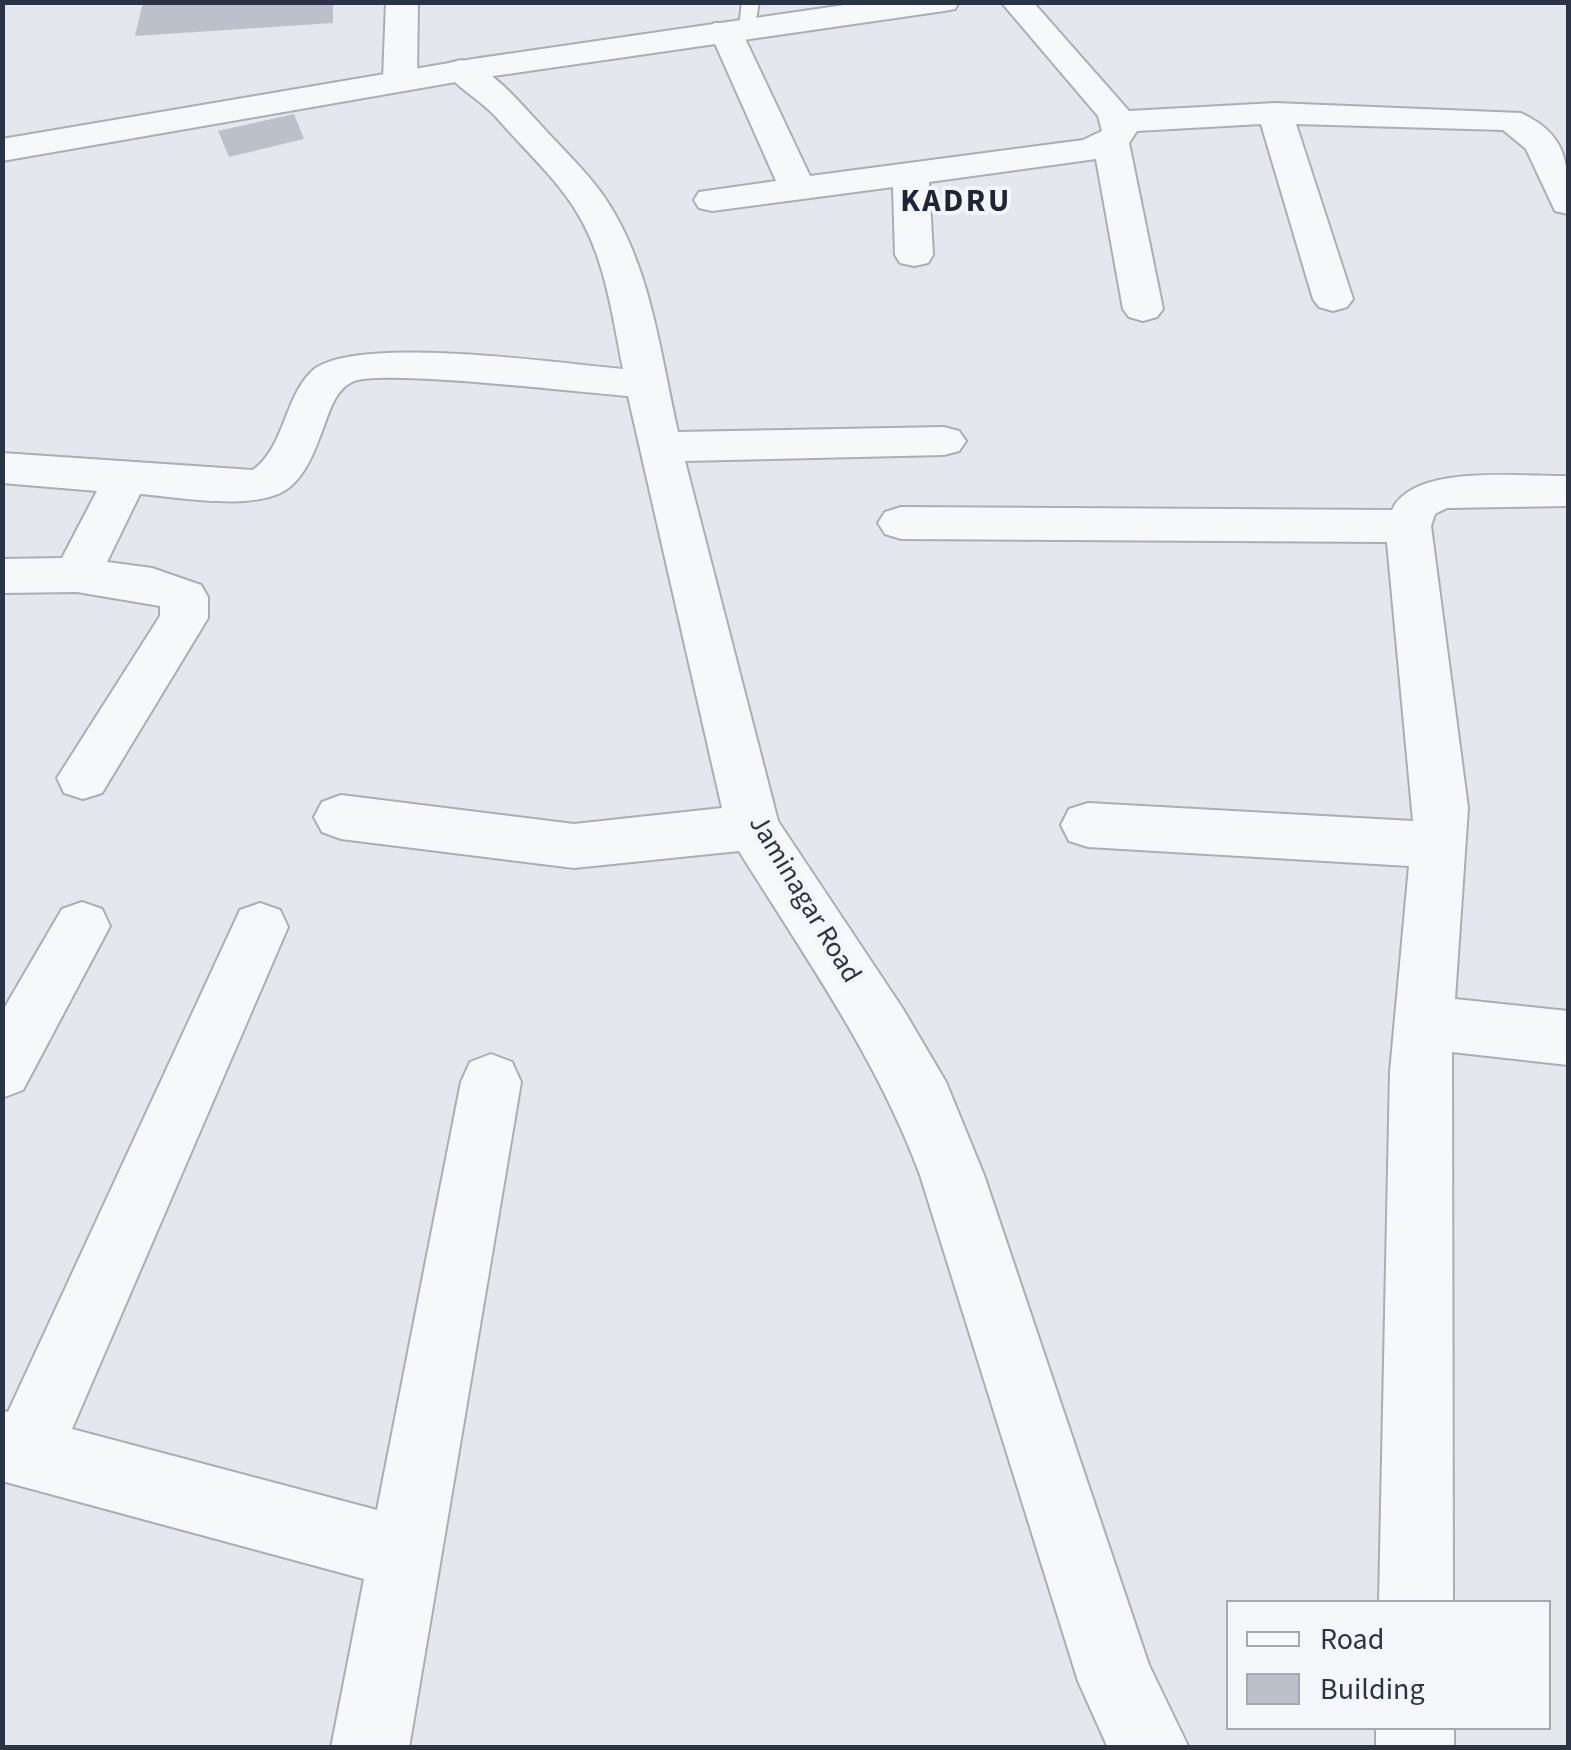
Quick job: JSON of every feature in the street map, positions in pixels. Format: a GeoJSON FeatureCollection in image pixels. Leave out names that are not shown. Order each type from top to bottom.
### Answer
{"type":"FeatureCollection","features":[{"type":"Feature","properties":{"kind":"street"},"geometry":{"type":"LineString","coordinates":[[400,79],[402,2]]}},
{"type":"Feature","properties":{"kind":"street"},"geometry":{"type":"LineString","coordinates":[[2,150],[741,20],[944,2]]}},
{"type":"Feature","properties":{"kind":"street"},"geometry":{"type":"LineString","coordinates":[[1016,2],[1114,132],[1143,310]]}},
{"type":"Feature","properties":{"kind":"street"},"geometry":{"type":"LineString","coordinates":[[741,20],[797,188]]}},
{"type":"Feature","properties":{"kind":"street","name":"Jaminagar Road"},"geometry":{"type":"LineString","coordinates":[[461,70],[501,102],[588,200],[608,235],[624,278],[660,447],[752,827],[882,1028],[924,1102],[958,1194],[1116,1681],[1150,1748]]}},
{"type":"Feature","properties":{"kind":"street"},"geometry":{"type":"LineString","coordinates":[[1275,113],[1333,300]]}},
{"type":"Feature","properties":{"kind":"street"},"geometry":{"type":"LineString","coordinates":[[712,200],[1090,150],[1114,132],[1275,113],[1510,120],[1528,128],[1542,143],[1568,202]]}},
{"type":"Feature","properties":{"kind":"street"},"geometry":{"type":"LineString","coordinates":[[912,173],[914,255]]}},
{"type":"Feature","properties":{"kind":"street"},"geometry":{"type":"LineString","coordinates":[[2,468],[245,486],[264,483],[279,475],[320,388],[337,372],[365,366],[400,365],[646,384]]}},
{"type":"Feature","properties":{"kind":"street"},"geometry":{"type":"LineString","coordinates":[[660,447],[944,442]]}},
{"type":"Feature","properties":{"kind":"street"},"geometry":{"type":"LineString","coordinates":[[77,576],[126,478]]}},
{"type":"Feature","properties":{"kind":"street"},"geometry":{"type":"LineString","coordinates":[[1416,1600],[1420,1072],[1441,808],[1408,526],[1416,505],[1440,493],[1568,491]]}},
{"type":"Feature","properties":{"kind":"street"},"geometry":{"type":"LineString","coordinates":[[900,523],[1408,526]]}},
{"type":"Feature","properties":{"kind":"street"},"geometry":{"type":"LineString","coordinates":[[2,576],[77,576],[152,585],[184,597],[184,618],[84,778]]}},
{"type":"Feature","properties":{"kind":"street"},"geometry":{"type":"LineString","coordinates":[[341,816],[574,846],[752,827]]}},
{"type":"Feature","properties":{"kind":"street"},"geometry":{"type":"LineString","coordinates":[[1088,825],[1440,844]]}},
{"type":"Feature","properties":{"kind":"street"},"geometry":{"type":"LineString","coordinates":[[2,1070],[82,926]]}},
{"type":"Feature","properties":{"kind":"street"},"geometry":{"type":"LineString","coordinates":[[260,928],[14,1449],[405,1554]]}},
{"type":"Feature","properties":{"kind":"street"},"geometry":{"type":"LineString","coordinates":[[1424,1022],[1568,1038]]}},
{"type":"Feature","properties":{"kind":"street"},"geometry":{"type":"LineString","coordinates":[[370,1748],[491,1082]]}},
{"type":"Feature","properties":{"kind":"building"},"geometry":{"type":"Polygon","coordinates":[[[143,2],[333,2],[333,23],[135,36],[143,2]]]}},
{"type":"Feature","properties":{"kind":"building"},"geometry":{"type":"Polygon","coordinates":[[[294,114],[304,139],[229,157],[218,131],[294,114]]]}},
{"type":"Feature","properties":{"kind":"district","name":"KADRU"},"geometry":{"type":"Point","coordinates":[956,204]}}]}
